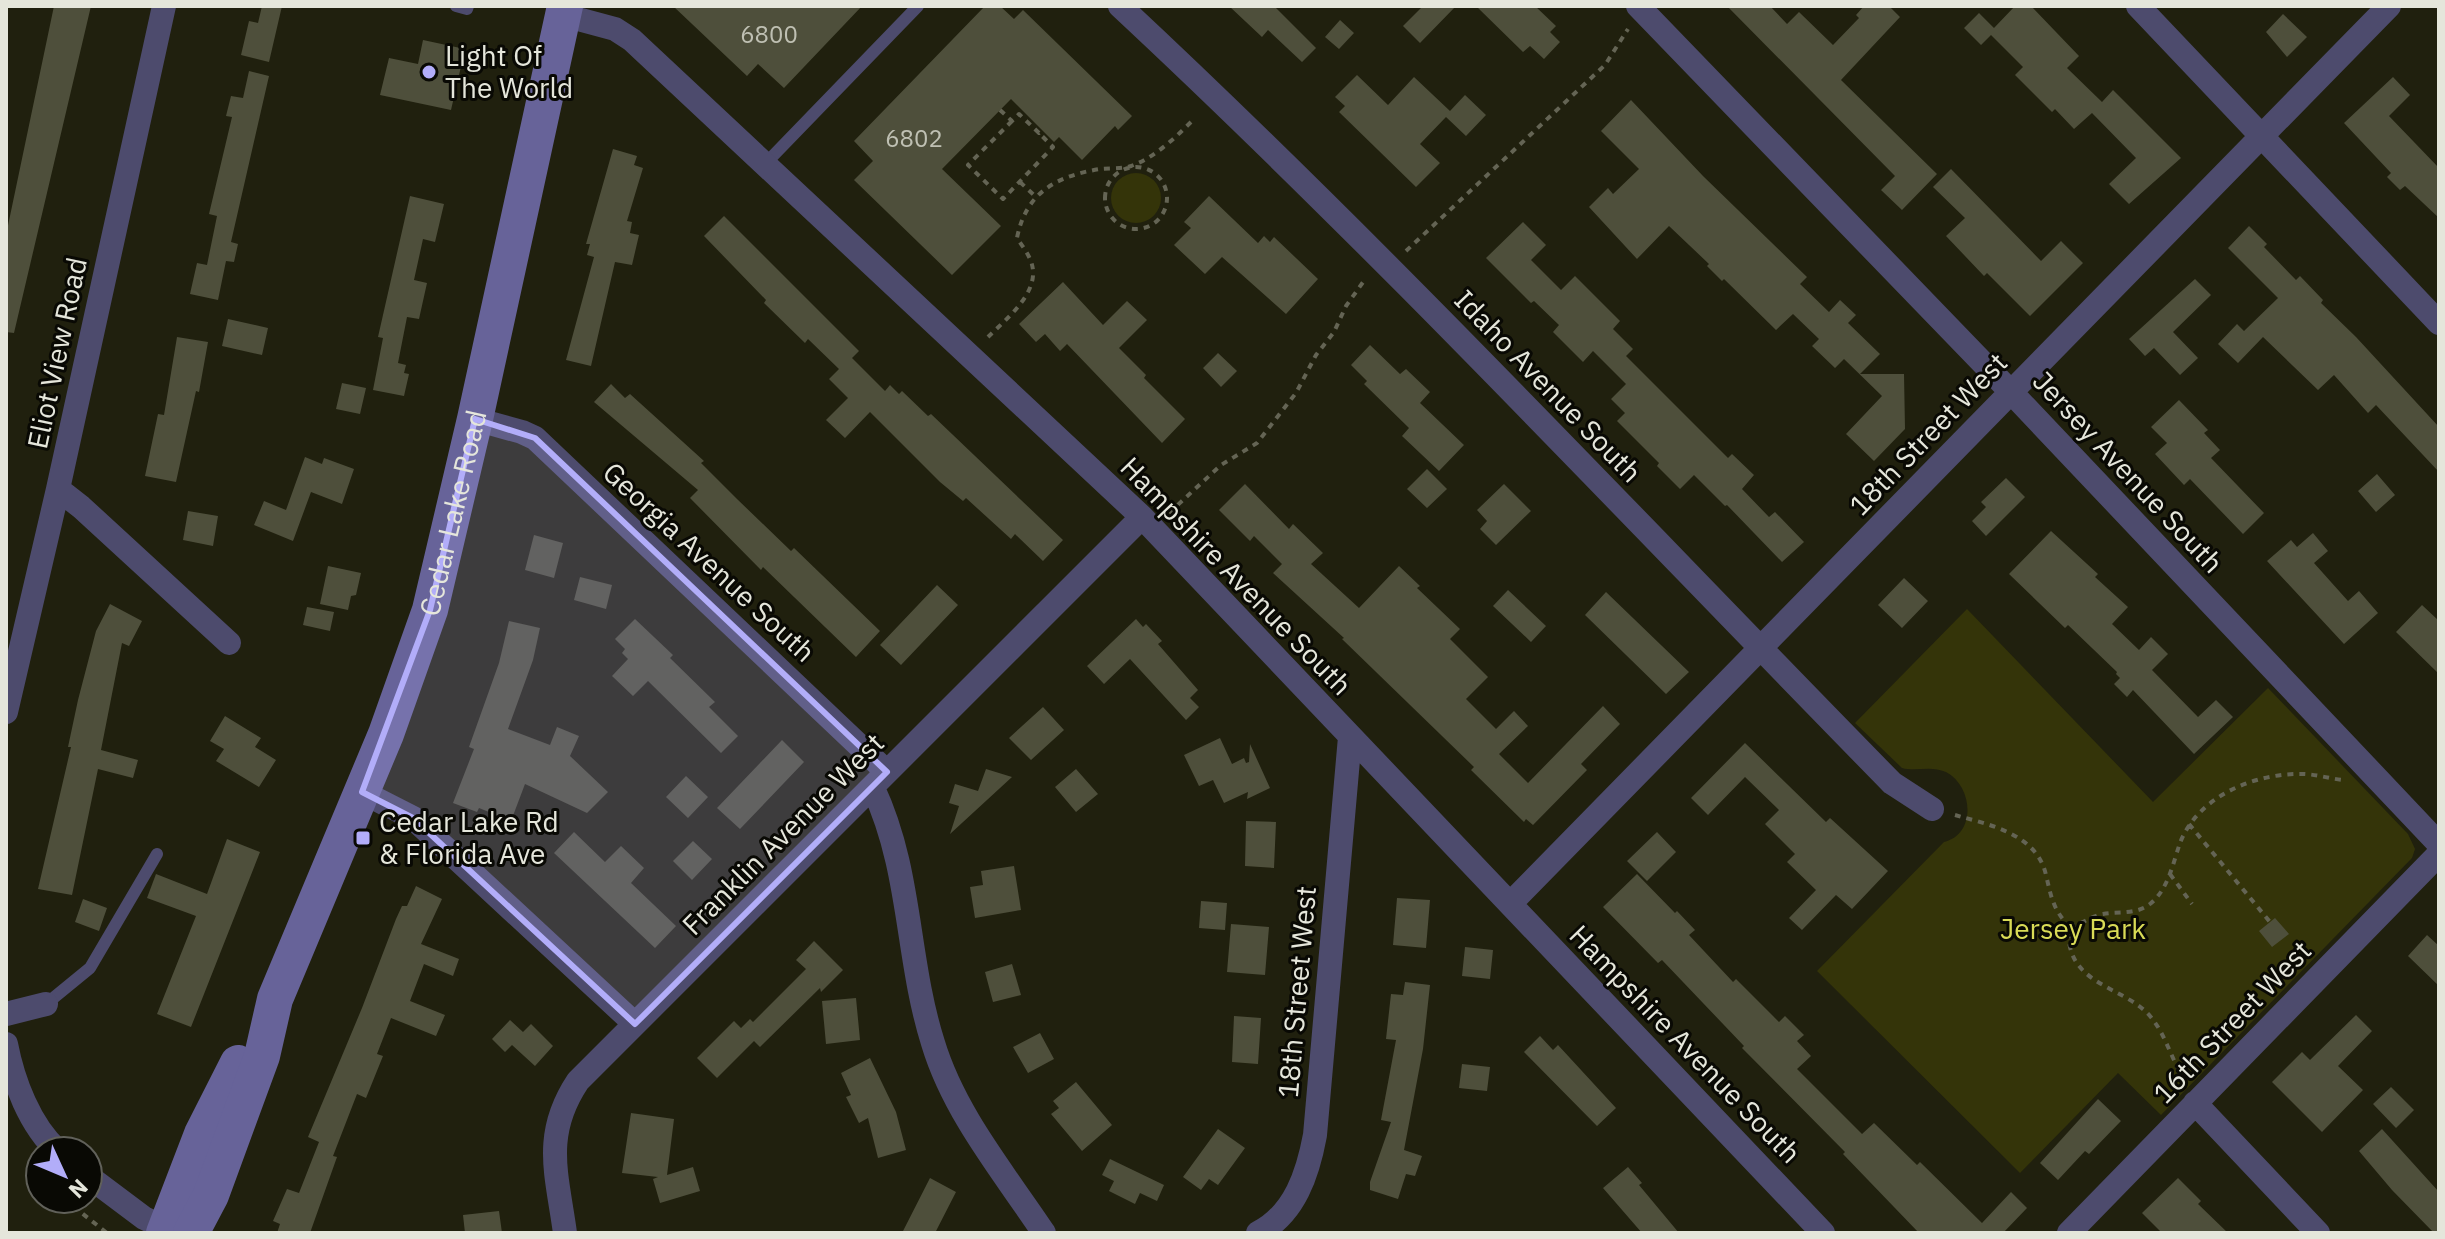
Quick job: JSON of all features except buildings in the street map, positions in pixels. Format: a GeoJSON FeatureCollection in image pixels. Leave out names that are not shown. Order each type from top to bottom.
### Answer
{"type":"FeatureCollection","features":[{"type":"Feature","properties":{"kind":"street","name":"Eliot View Road"},"geometry":{"type":"LineString","coordinates":[[6,712],[164,6]]}},
{"type":"Feature","properties":{"kind":"street","name":"Idaho Avenue South"},"geometry":{"type":"LineString","coordinates":[[1120,6],[1216,95],[1387,263],[1892,783],[1932,809]]}},
{"type":"Feature","properties":{"kind":"street"},"geometry":{"type":"LineString","coordinates":[[2138,6],[2439,323]]}},
{"type":"Feature","properties":{"kind":"street","name":"18th Street West"},"geometry":{"type":"LineString","coordinates":[[1510,904],[2389,6]]}},
{"type":"Feature","properties":{"kind":"street","name":"Hampshire Avenue South"},"geometry":{"type":"LineString","coordinates":[[564,10],[615,29],[632,40],[1142,517],[1823,1233]]}},
{"type":"Feature","properties":{"kind":"street","name":"Cedar Lake Road"},"geometry":{"type":"LineString","coordinates":[[174,1232],[211,1195],[262,1056],[275,999],[362,792],[430,610],[564,10]]}},
{"type":"Feature","properties":{"kind":"street","name":"Jersey Avenue South"},"geometry":{"type":"LineString","coordinates":[[1636,13],[2010,391],[2439,844]]}},
{"type":"Feature","properties":{"kind":"street","name":"Georgia Avenue South"},"geometry":{"type":"LineString","coordinates":[[475,419],[535,438],[880,780],[897,852],[922,1005],[947,1083],[1044,1233]]}},
{"type":"Feature","properties":{"kind":"street"},"geometry":{"type":"LineString","coordinates":[[58,489],[229,643]]}},
{"type":"Feature","properties":{"kind":"street","name":"Franklin Avenue West"},"geometry":{"type":"LineString","coordinates":[[565,1233],[555,1157],[555,1131],[563,1103],[578,1081],[1142,517]]}},
{"type":"Feature","properties":{"kind":"street","name":"18th Street West"},"geometry":{"type":"LineString","coordinates":[[1258,1233],[1287,1208],[1303,1184],[1313,1149],[1350,737]]}},
{"type":"Feature","properties":{"kind":"street"},"geometry":{"type":"LineString","coordinates":[[362,792],[413,818],[635,1024]]}},
{"type":"Feature","properties":{"kind":"street","name":"16th Street West"},"geometry":{"type":"LineString","coordinates":[[2077,1230],[2197,1101],[2439,854]]}},
{"type":"Feature","properties":{"kind":"street"},"geometry":{"type":"LineString","coordinates":[[6,1014],[46,1004]]}},
{"type":"Feature","properties":{"kind":"street"},"geometry":{"type":"LineString","coordinates":[[6,1044],[10,1063],[37,1126],[45,1135]]}},
{"type":"Feature","properties":{"kind":"street"},"geometry":{"type":"LineString","coordinates":[[2197,1101],[2318,1233]]}},
{"type":"Feature","properties":{"kind":"street"},"geometry":{"type":"LineString","coordinates":[[104,1188],[144,1218],[174,1232]]}},
{"type":"Feature","properties":{"kind":"lane"},"geometry":{"type":"LineString","coordinates":[[456,6],[467,9],[468,6]]}},
{"type":"Feature","properties":{"kind":"lane"},"geometry":{"type":"LineString","coordinates":[[765,164],[918,6]]}},
{"type":"Feature","properties":{"kind":"lane"},"geometry":{"type":"LineString","coordinates":[[46,1004],[90,968],[157,854]]}},
{"type":"Feature","properties":{"kind":"path"},"geometry":{"type":"LineString","coordinates":[[1403,254],[1605,65],[1636,13]]}},
{"type":"Feature","properties":{"kind":"path"},"geometry":{"type":"LineString","coordinates":[[1000,110],[1012,121]]}},
{"type":"Feature","properties":{"kind":"path"},"geometry":{"type":"LineString","coordinates":[[1019,114],[1040,131],[1053,147],[1003,199],[968,165],[1012,121],[1019,114]]}},
{"type":"Feature","properties":{"kind":"path"},"geometry":{"type":"LineString","coordinates":[[988,337],[1018,306],[1034,282],[1032,261],[1017,238],[1021,217],[1036,197],[1060,179],[1087,172],[1130,167],[1144,168],[1153,172],[1165,187],[1166,207],[1162,216],[1146,227],[1126,227],[1116,222],[1106,204],[1109,184],[1115,175],[1130,167],[1171,142],[1195,118]]}},
{"type":"Feature","properties":{"kind":"path"},"geometry":{"type":"LineString","coordinates":[[1019,182],[1036,197]]}},
{"type":"Feature","properties":{"kind":"path"},"geometry":{"type":"LineString","coordinates":[[1142,517],[1166,517],[1221,465],[1257,443],[1296,393],[1316,355],[1334,332],[1346,306],[1371,271]]}},
{"type":"Feature","properties":{"kind":"path"},"geometry":{"type":"LineString","coordinates":[[2069,926],[2082,925],[2103,914],[2119,915],[2151,903],[2170,874],[2189,824],[2215,801],[2250,780],[2269,775],[2306,773],[2345,780],[2369,770]]}},
{"type":"Feature","properties":{"kind":"path"},"geometry":{"type":"LineString","coordinates":[[1932,809],[1992,826],[2027,843],[2043,864],[2052,906],[2069,926],[2067,938],[2082,969],[2093,980],[2147,1013],[2159,1028],[2197,1101]]}},
{"type":"Feature","properties":{"kind":"path"},"geometry":{"type":"LineString","coordinates":[[2189,824],[2270,922]]}},
{"type":"Feature","properties":{"kind":"path"},"geometry":{"type":"LineString","coordinates":[[2170,874],[2192,904]]}},
{"type":"Feature","properties":{"kind":"path"},"geometry":{"type":"LineString","coordinates":[[84,1215],[107,1233]]}},
{"type":"Feature","properties":{"kind":"highlighted area"},"geometry":{"type":"Polygon","coordinates":[[[475,419],[535,438],[887,772],[635,1024],[413,818],[362,792],[430,610],[475,419]]]}},
{"type":"Feature","properties":{"kind":"green space"},"geometry":{"type":"Polygon","coordinates":[[[1136,173],[1153,181],[1161,198],[1153,215],[1136,223],[1119,215],[1111,198],[1119,181],[1136,173]]]}},
{"type":"Feature","properties":{"kind":"green space","name":"Jersey Park"},"geometry":{"type":"Polygon","coordinates":[[[1967,609],[2153,802],[2268,688],[2408,834],[2415,849],[2412,858],[2161,1115],[2118,1073],[2020,1173],[1817,971],[1944,842],[1962,830],[1968,809],[1962,788],[1955,779],[1940,770],[1902,768],[1855,723],[1967,609]]]}},
{"type":"Feature","properties":{"kind":"place","name":"Light Of The World"},"geometry":{"type":"Point","coordinates":[429,72]}},
{"type":"Feature","properties":{"kind":"place","name":"Cedar Lake Rd & Florida Ave"},"geometry":{"type":"Point","coordinates":[363,838]}}]}
